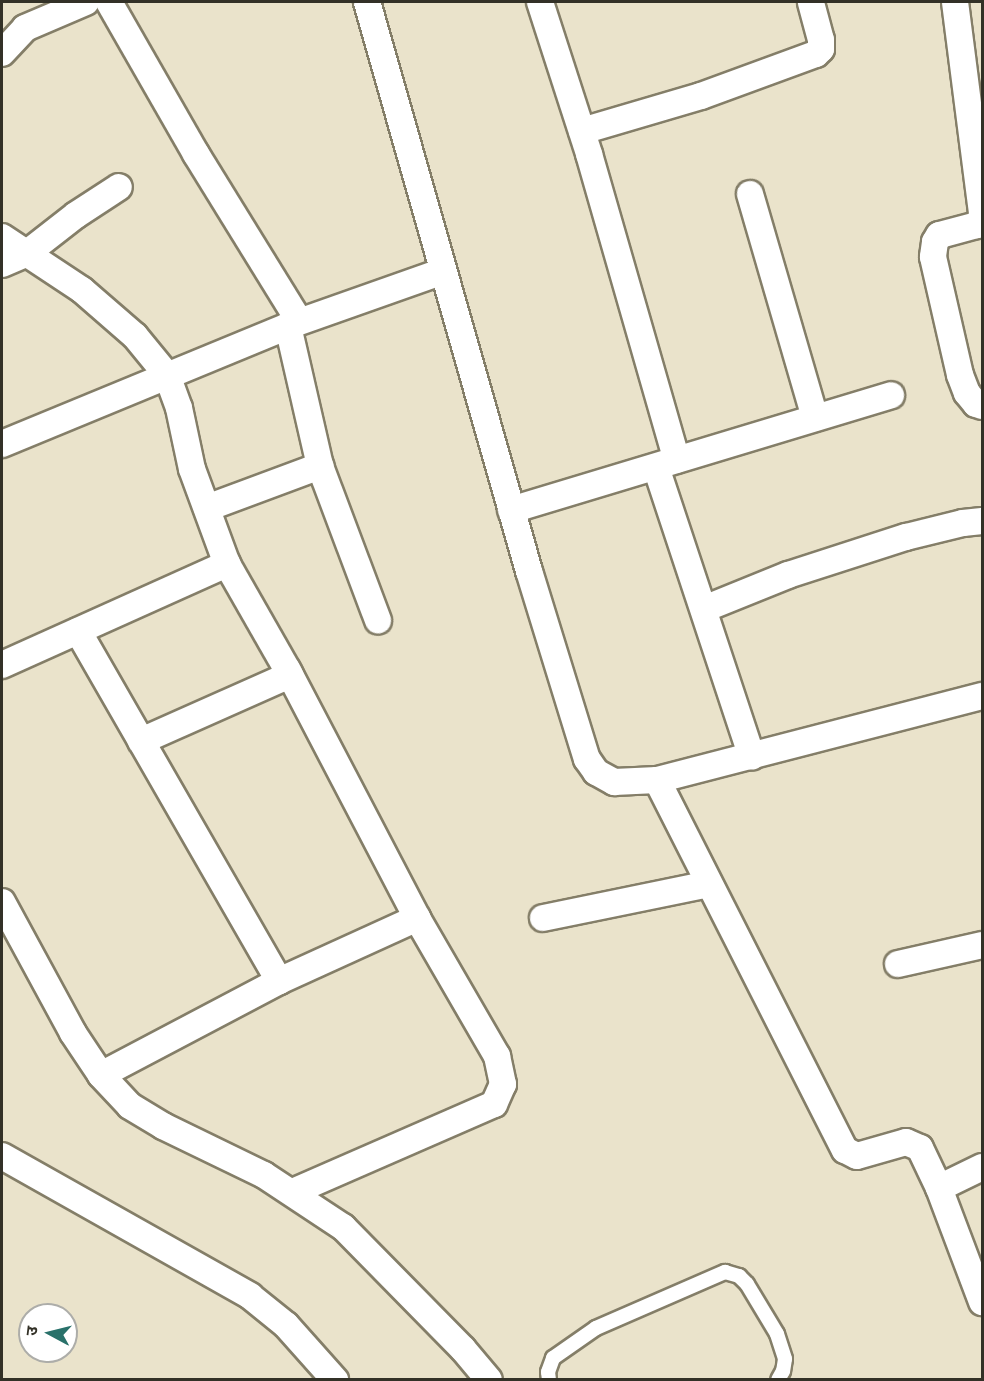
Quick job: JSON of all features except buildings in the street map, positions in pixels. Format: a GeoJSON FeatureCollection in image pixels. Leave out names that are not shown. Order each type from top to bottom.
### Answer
{"type":"FeatureCollection","features":[{"type":"Feature","properties":{"kind":"street"},"geometry":{"type":"LineString","coordinates":[[2,53],[25,28],[86,2]]}},
{"type":"Feature","properties":{"kind":"street"},"geometry":{"type":"LineString","coordinates":[[367,2],[511,510],[587,759],[596,772],[614,782],[657,780],[980,704]]}},
{"type":"Feature","properties":{"kind":"street"},"geometry":{"type":"LineString","coordinates":[[540,2],[582,131],[704,609],[752,757]]}},
{"type":"Feature","properties":{"kind":"street"},"geometry":{"type":"LineString","coordinates":[[582,131],[701,96],[810,57],[821,49],[822,40],[811,2]]}},
{"type":"Feature","properties":{"kind":"street"},"geometry":{"type":"LineString","coordinates":[[955,2],[982,213],[981,221],[977,225],[939,235],[935,242],[933,257],[960,375],[967,393],[976,404],[982,405]]}},
{"type":"Feature","properties":{"kind":"street"},"geometry":{"type":"LineString","coordinates":[[117,5],[196,154],[293,324],[320,466],[378,620]]}},
{"type":"Feature","properties":{"kind":"street"},"geometry":{"type":"LineString","coordinates":[[2,264],[26,254],[76,215],[119,187]]}},
{"type":"Feature","properties":{"kind":"street"},"geometry":{"type":"LineString","coordinates":[[750,194],[815,418]]}},
{"type":"Feature","properties":{"kind":"street"},"geometry":{"type":"LineString","coordinates":[[2,237],[82,290],[135,336],[167,375],[179,408],[192,469],[227,564],[290,675],[417,918],[497,1056],[503,1084],[500,1096],[494,1104],[292,1192]]}},
{"type":"Feature","properties":{"kind":"street"},"geometry":{"type":"LineString","coordinates":[[2,444],[293,324],[443,271]]}},
{"type":"Feature","properties":{"kind":"street"},"geometry":{"type":"LineString","coordinates":[[511,510],[891,395]]}},
{"type":"Feature","properties":{"kind":"street"},"geometry":{"type":"LineString","coordinates":[[207,508],[320,466]]}},
{"type":"Feature","properties":{"kind":"street"},"geometry":{"type":"LineString","coordinates":[[704,609],[788,575],[906,537],[963,523],[982,521]]}},
{"type":"Feature","properties":{"kind":"street"},"geometry":{"type":"LineString","coordinates":[[2,666],[227,564]]}},
{"type":"Feature","properties":{"kind":"street"},"geometry":{"type":"LineString","coordinates":[[78,631],[279,981]]}},
{"type":"Feature","properties":{"kind":"street"},"geometry":{"type":"LineString","coordinates":[[141,741],[290,675]]}},
{"type":"Feature","properties":{"kind":"street"},"geometry":{"type":"LineString","coordinates":[[657,780],[844,1150],[857,1156],[899,1143],[914,1144],[920,1148],[939,1188],[982,1302]]}},
{"type":"Feature","properties":{"kind":"street"},"geometry":{"type":"LineString","coordinates":[[543,918],[709,884]]}},
{"type":"Feature","properties":{"kind":"street"},"geometry":{"type":"LineString","coordinates":[[2,902],[73,1033],[101,1075],[138,1111],[163,1126],[264,1175],[343,1227],[463,1349],[489,1380]]}},
{"type":"Feature","properties":{"kind":"street"},"geometry":{"type":"LineString","coordinates":[[101,1075],[279,981],[417,918]]}},
{"type":"Feature","properties":{"kind":"street"},"geometry":{"type":"LineString","coordinates":[[897,964],[982,945]]}},
{"type":"Feature","properties":{"kind":"street"},"geometry":{"type":"LineString","coordinates":[[2,1156],[250,1296],[286,1325],[335,1380]]}},
{"type":"Feature","properties":{"kind":"street"},"geometry":{"type":"LineString","coordinates":[[939,1188],[982,1167]]}},
{"type":"Feature","properties":{"kind":"lane"},"geometry":{"type":"LineString","coordinates":[[549,1380],[548,1372],[552,1358],[596,1328],[725,1272],[739,1276],[747,1284],[777,1334],[785,1359],[783,1371],[778,1380]]}}]}
